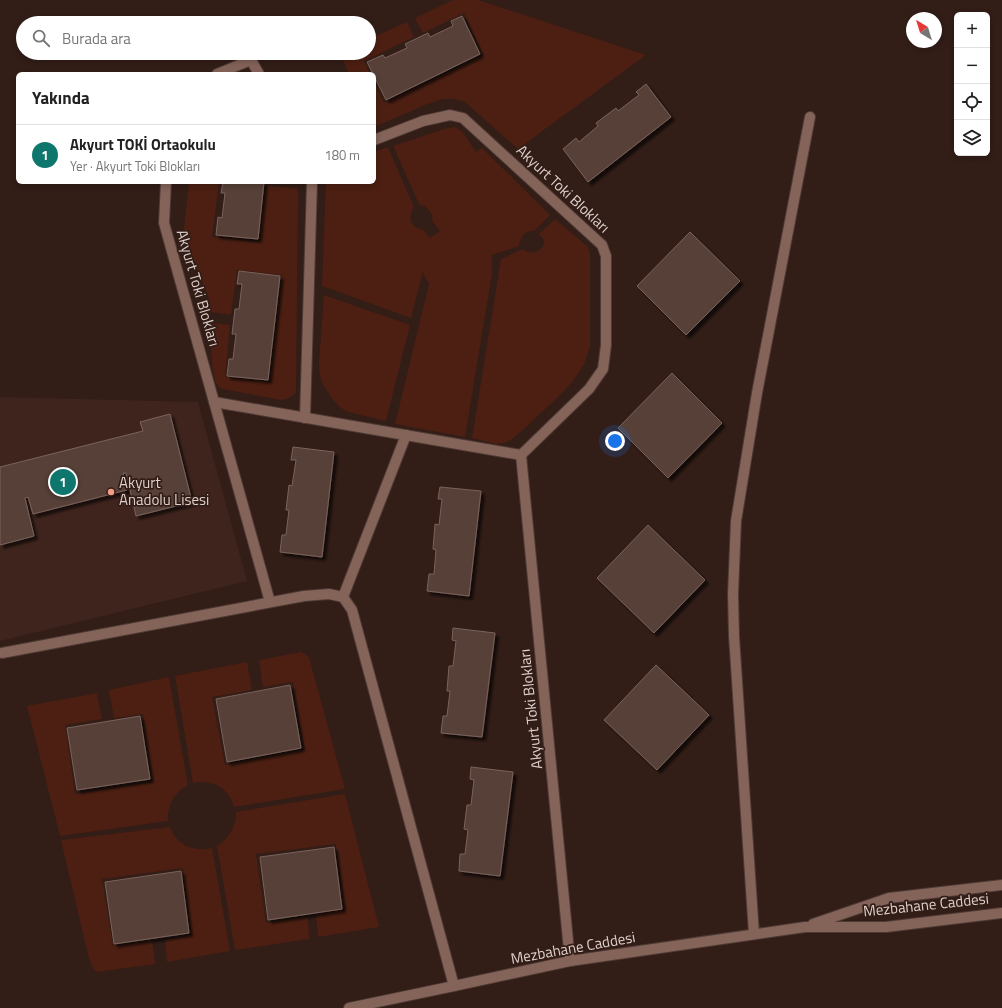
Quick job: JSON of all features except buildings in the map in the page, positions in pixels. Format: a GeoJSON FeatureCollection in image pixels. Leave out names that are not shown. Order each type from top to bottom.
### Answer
{"type":"FeatureCollection","features":[{"type":"Feature","properties":{"kind":"street"},"geometry":{"type":"LineString","coordinates":[[222,72],[251,60],[258,72]]}},
{"type":"Feature","properties":{"kind":"street","name":"Akyurt Toki Blokları"},"geometry":{"type":"LineString","coordinates":[[376,139],[424,120],[450,115],[463,118],[602,245],[606,256],[606,345],[603,369],[589,388],[521,455],[570,961]]}},
{"type":"Feature","properties":{"kind":"street"},"geometry":{"type":"LineString","coordinates":[[754,934],[734,636],[733,594],[736,521],[758,385],[810,117]]}},
{"type":"Feature","properties":{"kind":"street","name":"Akyurt Toki Blokları"},"geometry":{"type":"LineString","coordinates":[[166,184],[164,223],[270,602]]}},
{"type":"Feature","properties":{"kind":"street"},"geometry":{"type":"LineString","coordinates":[[306,418],[312,184]]}},
{"type":"Feature","properties":{"kind":"street"},"geometry":{"type":"LineString","coordinates":[[214,402],[521,455]]}},
{"type":"Feature","properties":{"kind":"street"},"geometry":{"type":"LineString","coordinates":[[344,597],[406,435]]}},
{"type":"Feature","properties":{"kind":"street"},"geometry":{"type":"LineString","coordinates":[[2,654],[304,596],[330,594],[344,597],[352,610],[454,986]]}},
{"type":"Feature","properties":{"kind":"street","name":"Mezbahane Caddesi"},"geometry":{"type":"LineString","coordinates":[[805,927],[889,898],[1002,884]]}},
{"type":"Feature","properties":{"kind":"street","name":"Mezbahane Caddesi"},"geometry":{"type":"LineString","coordinates":[[349,1008],[570,961],[754,934],[805,927],[886,927],[1002,913]]}},
{"type":"Feature","properties":{"kind":"shaded area"},"geometry":{"type":"Polygon","coordinates":[[[453,0],[478,0],[646,55],[518,149],[465,102],[455,99],[443,99],[430,103],[376,126],[376,86],[384,103],[484,55],[464,13],[423,33],[415,18],[453,0]]]}},
{"type":"Feature","properties":{"kind":"shaded area"},"geometry":{"type":"Polygon","coordinates":[[[407,22],[414,37],[376,55],[376,36],[407,22]]]}},
{"type":"Feature","properties":{"kind":"shaded area"},"geometry":{"type":"Polygon","coordinates":[[[343,60],[366,60],[364,61],[369,72],[348,72],[343,60]]]}},
{"type":"Feature","properties":{"kind":"shaded area"},"geometry":{"type":"Polygon","coordinates":[[[455,127],[462,131],[476,152],[482,148],[550,215],[534,231],[528,232],[524,235],[520,240],[519,246],[492,255],[492,273],[465,437],[395,424],[429,284],[423,272],[411,318],[322,286],[326,184],[376,184],[376,151],[388,147],[414,207],[411,215],[412,224],[417,228],[422,229],[430,238],[440,231],[432,221],[431,212],[419,204],[393,146],[447,128],[455,127]]]}},
{"type":"Feature","properties":{"kind":"shaded area"},"geometry":{"type":"Polygon","coordinates":[[[189,184],[219,184],[212,237],[259,242],[266,186],[298,188],[296,393],[287,399],[281,400],[220,388],[215,380],[212,356],[211,323],[230,325],[225,377],[270,382],[282,275],[237,270],[231,315],[211,312],[210,302],[184,235],[189,184]]]}},
{"type":"Feature","properties":{"kind":"shaded area"},"geometry":{"type":"Polygon","coordinates":[[[555,219],[588,247],[590,255],[590,347],[584,364],[574,380],[559,396],[511,440],[496,444],[472,438],[501,259],[523,249],[528,252],[538,251],[544,242],[543,238],[539,234],[555,219]]]}},
{"type":"Feature","properties":{"kind":"shaded area"},"geometry":{"type":"Polygon","coordinates":[[[324,295],[410,325],[386,421],[348,412],[341,408],[332,399],[324,386],[320,376],[319,363],[324,295]]]}},
{"type":"Feature","properties":{"kind":"shaded area","name":"Akyurt Anadolu Lisesi"},"geometry":{"type":"Polygon","coordinates":[[[0,397],[198,402],[247,581],[0,641],[0,397]]]}},
{"type":"Feature","properties":{"kind":"shaded area"},"geometry":{"type":"Polygon","coordinates":[[[301,652],[309,657],[345,789],[234,807],[232,800],[219,786],[207,782],[193,783],[175,676],[247,662],[252,690],[212,697],[225,765],[305,750],[293,682],[263,687],[259,660],[301,652]]]}},
{"type":"Feature","properties":{"kind":"shaded area"},"geometry":{"type":"Polygon","coordinates":[[[169,677],[188,785],[179,791],[172,800],[168,821],[60,836],[27,706],[97,693],[102,719],[65,725],[75,794],[153,782],[143,714],[114,718],[109,690],[169,677]]]}},
{"type":"Feature","properties":{"kind":"shaded area"},"geometry":{"type":"Polygon","coordinates":[[[345,794],[379,927],[318,937],[316,915],[346,910],[336,844],[256,854],[266,923],[308,917],[309,939],[235,950],[217,846],[231,832],[235,823],[236,812],[345,794]]]}},
{"type":"Feature","properties":{"kind":"shaded area"},"geometry":{"type":"Polygon","coordinates":[[[170,827],[177,839],[187,846],[199,849],[212,848],[230,951],[167,962],[165,940],[192,935],[183,868],[102,879],[113,946],[152,941],[155,964],[97,972],[94,970],[89,959],[61,840],[170,827]]]}},
{"type":"Feature","properties":{"kind":"place","name":"Akyurt TOKİ Ortaokulu"},"geometry":{"type":"Point","coordinates":[63,482]}},
{"type":"Feature","properties":{"kind":"place","name":"Akyurt Anadolu Lisesi"},"geometry":{"type":"Point","coordinates":[111,492]}}]}
